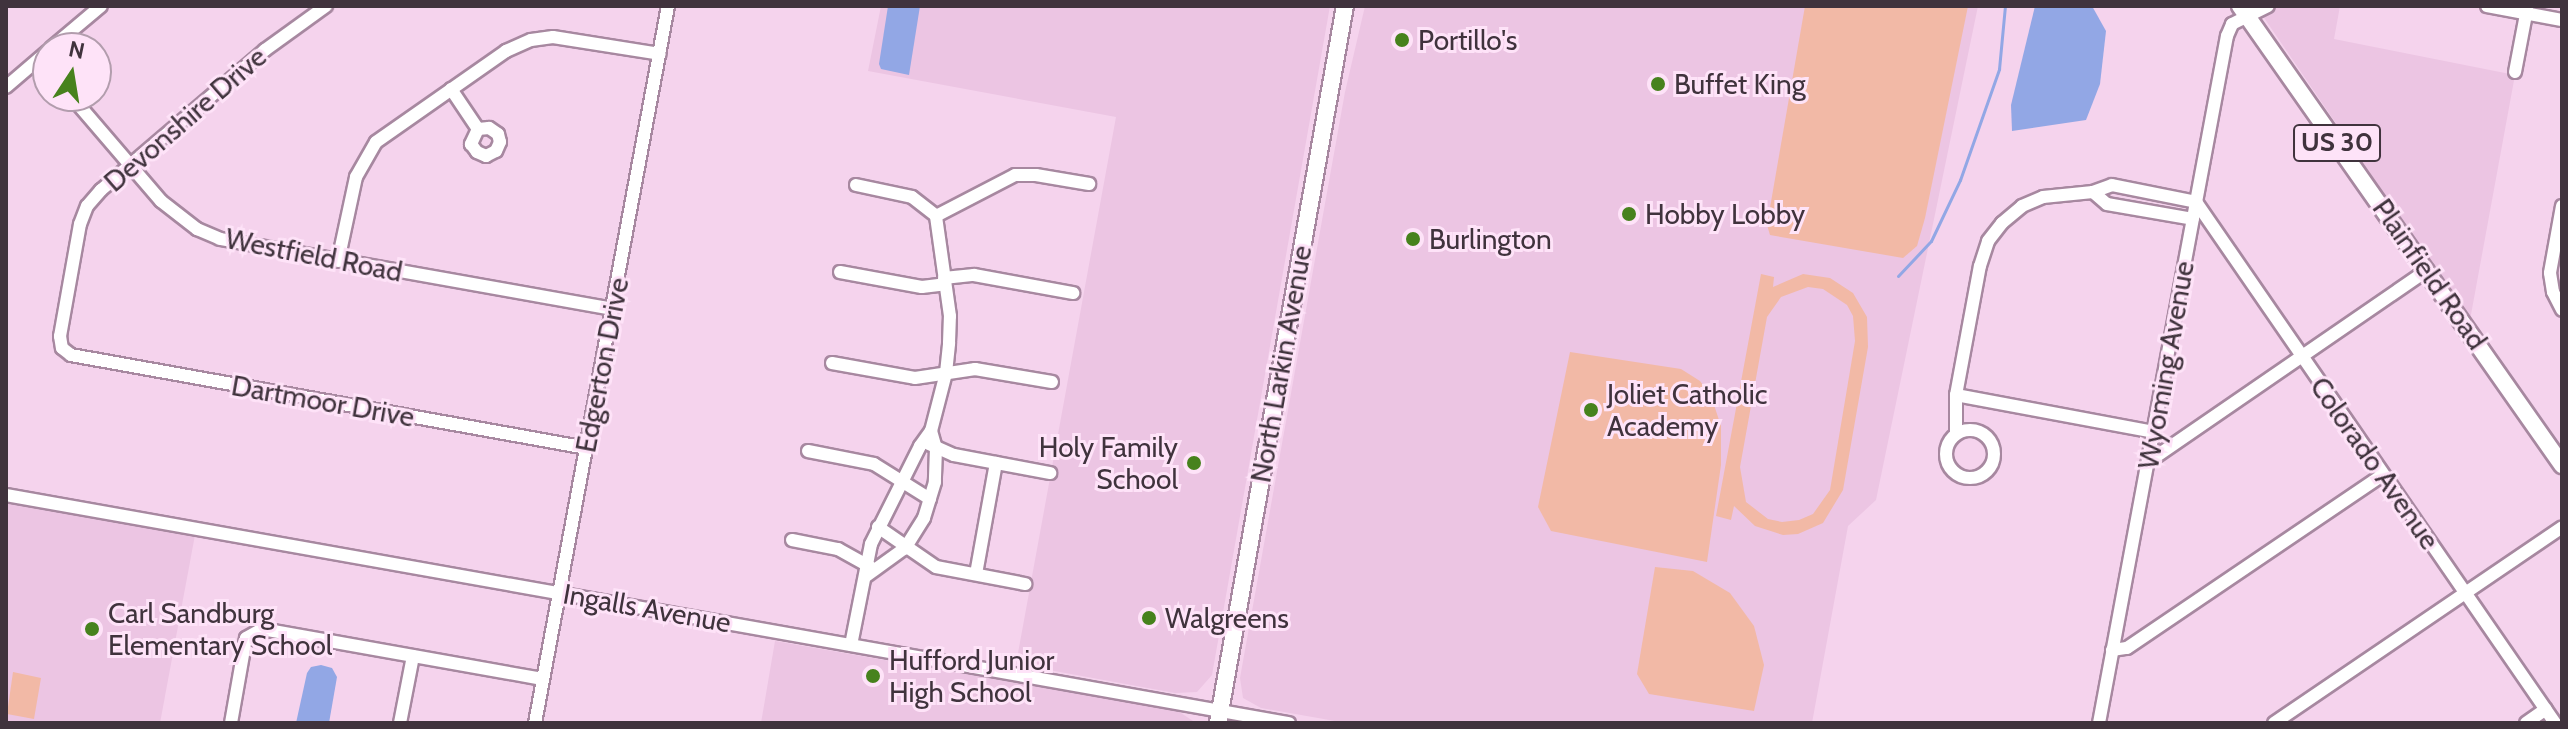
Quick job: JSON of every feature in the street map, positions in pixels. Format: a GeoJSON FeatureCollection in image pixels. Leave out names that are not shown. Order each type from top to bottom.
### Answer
{"type":"FeatureCollection","features":[{"type":"Feature","properties":{"kind":"main road","name":"North Larkin Avenue"},"geometry":{"type":"LineString","coordinates":[[1219,717],[1345,6]]}},
{"type":"Feature","properties":{"kind":"main road","name":"Plainfield Road"},"geometry":{"type":"LineString","coordinates":[[2244,11],[2562,465]]}},
{"type":"Feature","properties":{"kind":"street"},"geometry":{"type":"LineString","coordinates":[[71,32],[101,6]]}},
{"type":"Feature","properties":{"kind":"street","name":"Devonshire Drive"},"geometry":{"type":"LineString","coordinates":[[62,348],[60,336],[80,224],[87,206],[131,164],[265,50],[326,6]]}},
{"type":"Feature","properties":{"kind":"street","name":"Edgerton Drive"},"geometry":{"type":"LineString","coordinates":[[535,723],[668,6]]}},
{"type":"Feature","properties":{"kind":"street"},"geometry":{"type":"LineString","coordinates":[[2244,11],[2268,6]]}},
{"type":"Feature","properties":{"kind":"street"},"geometry":{"type":"LineString","coordinates":[[2487,6],[2527,10],[2562,20]]}},
{"type":"Feature","properties":{"kind":"street"},"geometry":{"type":"LineString","coordinates":[[2515,72],[2527,10]]}},
{"type":"Feature","properties":{"kind":"street","name":"Wyoming Avenue"},"geometry":{"type":"LineString","coordinates":[[2099,723],[2227,36],[2232,24],[2244,11]]}},
{"type":"Feature","properties":{"kind":"street"},"geometry":{"type":"LineString","coordinates":[[338,261],[356,177],[364,157],[376,142],[506,51],[531,40],[564,38],[660,54]]}},
{"type":"Feature","properties":{"kind":"street"},"geometry":{"type":"LineString","coordinates":[[6,87],[32,65]]}},
{"type":"Feature","properties":{"kind":"street"},"geometry":{"type":"LineString","coordinates":[[451,89],[478,129]]}},
{"type":"Feature","properties":{"kind":"street","name":"Westfield Road"},"geometry":{"type":"LineString","coordinates":[[85,112],[161,201],[197,229],[220,239],[613,309]]}},
{"type":"Feature","properties":{"kind":"street"},"geometry":{"type":"LineString","coordinates":[[936,216],[1015,175],[1036,175],[1089,184]]}},
{"type":"Feature","properties":{"kind":"street"},"geometry":{"type":"LineString","coordinates":[[1956,434],[1956,395],[1980,266],[1988,241],[2022,206],[2043,197],[2093,192],[2112,181],[2196,202]]}},
{"type":"Feature","properties":{"kind":"street"},"geometry":{"type":"LineString","coordinates":[[2106,207],[2112,181]]}},
{"type":"Feature","properties":{"kind":"street"},"geometry":{"type":"LineString","coordinates":[[851,645],[878,527],[927,436],[946,373],[950,316],[936,216],[912,197],[856,185]]}},
{"type":"Feature","properties":{"kind":"street"},"geometry":{"type":"LineString","coordinates":[[2093,192],[2106,207],[2193,219]]}},
{"type":"Feature","properties":{"kind":"street","name":"Colorado Avenue"},"geometry":{"type":"LineString","coordinates":[[2196,202],[2555,723]]}},
{"type":"Feature","properties":{"kind":"street"},"geometry":{"type":"LineString","coordinates":[[2562,206],[2550,273],[2553,292],[2562,310]]}},
{"type":"Feature","properties":{"kind":"street"},"geometry":{"type":"LineString","coordinates":[[2148,462],[2427,270]]}},
{"type":"Feature","properties":{"kind":"street"},"geometry":{"type":"LineString","coordinates":[[840,272],[922,287],[974,275],[1073,293]]}},
{"type":"Feature","properties":{"kind":"street","name":"Dartmoor Drive"},"geometry":{"type":"LineString","coordinates":[[62,348],[71,355],[587,448]]}},
{"type":"Feature","properties":{"kind":"street"},"geometry":{"type":"LineString","coordinates":[[832,363],[915,378],[975,369],[1052,382]]}},
{"type":"Feature","properties":{"kind":"street"},"geometry":{"type":"LineString","coordinates":[[1956,395],[2154,432]]}},
{"type":"Feature","properties":{"kind":"street"},"geometry":{"type":"LineString","coordinates":[[927,436],[936,448],[1050,473]]}},
{"type":"Feature","properties":{"kind":"street"},"geometry":{"type":"LineString","coordinates":[[869,571],[905,548],[924,518],[930,499],[936,448]]}},
{"type":"Feature","properties":{"kind":"street"},"geometry":{"type":"LineString","coordinates":[[808,451],[874,464],[930,499]]}},
{"type":"Feature","properties":{"kind":"street"},"geometry":{"type":"LineString","coordinates":[[976,574],[996,463]]}},
{"type":"Feature","properties":{"kind":"street"},"geometry":{"type":"LineString","coordinates":[[2112,650],[2127,648],[2383,475]]}},
{"type":"Feature","properties":{"kind":"street","name":"Ingalls Avenue"},"geometry":{"type":"LineString","coordinates":[[6,495],[851,645],[1219,717],[1289,723]]}},
{"type":"Feature","properties":{"kind":"street"},"geometry":{"type":"LineString","coordinates":[[878,527],[936,567],[1025,584]]}},
{"type":"Feature","properties":{"kind":"street"},"geometry":{"type":"LineString","coordinates":[[2274,723],[2562,527]]}},
{"type":"Feature","properties":{"kind":"street"},"geometry":{"type":"LineString","coordinates":[[792,540],[838,549],[869,571]]}},
{"type":"Feature","properties":{"kind":"street"},"geometry":{"type":"LineString","coordinates":[[231,723],[246,638],[253,631],[262,629],[543,679]]}},
{"type":"Feature","properties":{"kind":"street"},"geometry":{"type":"LineString","coordinates":[[400,723],[413,656]]}},
{"type":"Feature","properties":{"kind":"street"},"geometry":{"type":"LineString","coordinates":[[2526,723],[2546,709]]}},
{"type":"Feature","properties":{"kind":"shaded area"},"geometry":{"type":"Polygon","coordinates":[[[881,6],[1330,6],[1212,675],[1197,692],[1175,693],[1016,664],[1116,117],[868,71],[881,6]]]}},
{"type":"Feature","properties":{"kind":"shaded area","name":"Joliet Catholic Academy"},"geometry":{"type":"Polygon","coordinates":[[[1365,6],[1978,6],[1876,500],[1848,526],[1812,723],[1346,723],[1261,708],[1243,698],[1240,678],[1345,92],[1365,6]]]}},
{"type":"Feature","properties":{"kind":"shaded area"},"geometry":{"type":"Polygon","coordinates":[[[1805,6],[1968,6],[1925,218],[1917,246],[1903,258],[1770,235],[1767,225],[1805,6]]]}},
{"type":"Feature","properties":{"kind":"shaded area"},"geometry":{"type":"Polygon","coordinates":[[[2256,6],[2340,6],[2334,39],[2515,75],[2470,320],[2256,6]]]}},
{"type":"Feature","properties":{"kind":"shaded area"},"geometry":{"type":"Polygon","coordinates":[[[1761,274],[1774,277],[1773,287],[1803,274],[1830,278],[1853,293],[1867,317],[1868,347],[1843,490],[1823,523],[1798,534],[1783,535],[1755,526],[1734,506],[1731,520],[1716,516],[1761,274]],[[1808,287],[1781,297],[1767,317],[1740,467],[1746,502],[1768,519],[1782,522],[1813,514],[1830,490],[1855,341],[1853,316],[1847,305],[1823,289],[1808,287]]]}},
{"type":"Feature","properties":{"kind":"shaded area"},"geometry":{"type":"Polygon","coordinates":[[[1570,352],[1681,369],[1700,381],[1711,396],[1721,426],[1721,465],[1707,562],[1551,531],[1538,507],[1570,352]]]}},
{"type":"Feature","properties":{"kind":"shaded area","name":"Carl Sandburg Elementary School"},"geometry":{"type":"Polygon","coordinates":[[[6,502],[195,535],[160,723],[6,723],[6,502]]]}},
{"type":"Feature","properties":{"kind":"shaded area"},"geometry":{"type":"Polygon","coordinates":[[[1655,567],[1693,571],[1730,593],[1754,626],[1764,665],[1754,711],[1649,694],[1637,674],[1655,567]]]}},
{"type":"Feature","properties":{"kind":"shaded area","name":"Hufford Junior High School"},"geometry":{"type":"Polygon","coordinates":[[[775,641],[1178,711],[1196,723],[761,723],[775,641]]]}},
{"type":"Feature","properties":{"kind":"shaded area"},"geometry":{"type":"Polygon","coordinates":[[[13,672],[41,678],[34,719],[7,714],[13,672]]]}},
{"type":"Feature","properties":{"kind":"water"},"geometry":{"type":"Polygon","coordinates":[[[888,6],[920,6],[909,75],[881,69],[879,64],[888,6]]]}},
{"type":"Feature","properties":{"kind":"water"},"geometry":{"type":"Polygon","coordinates":[[[2035,6],[2092,6],[2106,31],[2100,84],[2086,120],[2012,131],[2011,105],[2035,6]]]}},
{"type":"Feature","properties":{"kind":"water"},"geometry":{"type":"Polygon","coordinates":[[[321,665],[332,668],[337,677],[329,723],[296,723],[307,673],[311,667],[321,665]]]}},
{"type":"Feature","properties":{"kind":"waterway"},"geometry":{"type":"LineString","coordinates":[[1898,276],[1931,241],[1960,180],[1999,69],[2005,6]]}},
{"type":"Feature","properties":{"kind":"place","name":"Portillo's"},"geometry":{"type":"Point","coordinates":[1402,40]}},
{"type":"Feature","properties":{"kind":"place","name":"Buffet King"},"geometry":{"type":"Point","coordinates":[1658,84]}},
{"type":"Feature","properties":{"kind":"place","name":"Hobby Lobby"},"geometry":{"type":"Point","coordinates":[1629,214]}},
{"type":"Feature","properties":{"kind":"place","name":"Burlington"},"geometry":{"type":"Point","coordinates":[1413,239]}},
{"type":"Feature","properties":{"kind":"place","name":"Joliet Catholic Academy"},"geometry":{"type":"Point","coordinates":[1591,410]}},
{"type":"Feature","properties":{"kind":"place","name":"Holy Family School"},"geometry":{"type":"Point","coordinates":[1194,463]}},
{"type":"Feature","properties":{"kind":"place","name":"Walgreens"},"geometry":{"type":"Point","coordinates":[1149,618]}},
{"type":"Feature","properties":{"kind":"place","name":"Carl Sandburg Elementary School"},"geometry":{"type":"Point","coordinates":[92,629]}},
{"type":"Feature","properties":{"kind":"place","name":"Hufford Junior High School"},"geometry":{"type":"Point","coordinates":[873,676]}}]}
